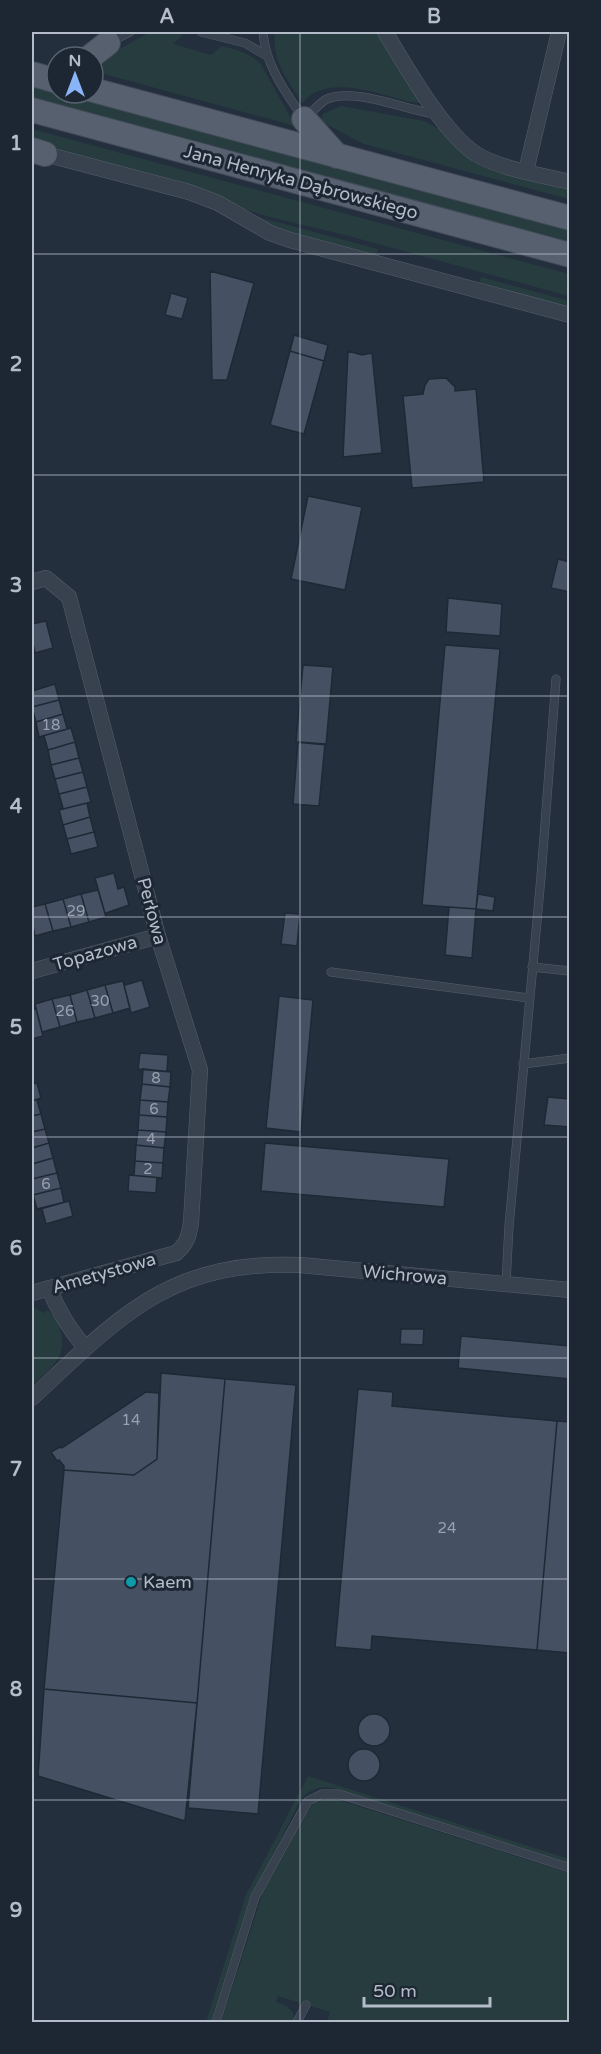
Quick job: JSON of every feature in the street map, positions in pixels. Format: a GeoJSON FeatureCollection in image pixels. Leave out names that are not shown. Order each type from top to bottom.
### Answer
{"type":"FeatureCollection","features":[{"type":"Feature","properties":{"kind":"main road","name":"Jana Henryka Dąbrowskiego"},"geometry":{"type":"LineString","coordinates":[[105,93],[570,218]]}},
{"type":"Feature","properties":{"kind":"main road","name":"Jana Henryka Dąbrowskiego"},"geometry":{"type":"LineString","coordinates":[[32,110],[570,255]]}},
{"type":"Feature","properties":{"kind":"main road"},"geometry":{"type":"LineString","coordinates":[[304,119],[337,156]]}},
{"type":"Feature","properties":{"kind":"street"},"geometry":{"type":"LineString","coordinates":[[385,32],[438,114],[460,141],[477,154],[501,165],[570,182]]}},
{"type":"Feature","properties":{"kind":"street"},"geometry":{"type":"LineString","coordinates":[[526,171],[560,32]]}},
{"type":"Feature","properties":{"kind":"street"},"geometry":{"type":"LineString","coordinates":[[38,152],[197,195],[218,203],[270,233],[290,240],[570,315]]}},
{"type":"Feature","properties":{"kind":"street","name":"Perłowa"},"geometry":{"type":"LineString","coordinates":[[39,580],[69,597],[158,936],[200,1070],[189,1236],[184,1246],[176,1253]]}},
{"type":"Feature","properties":{"kind":"street","name":"Topazowa"},"geometry":{"type":"LineString","coordinates":[[32,971],[158,936]]}},
{"type":"Feature","properties":{"kind":"street","name":"Ametystowa"},"geometry":{"type":"LineString","coordinates":[[32,1293],[176,1253]]}},
{"type":"Feature","properties":{"kind":"street","name":"Wichrowa"},"geometry":{"type":"LineString","coordinates":[[32,1398],[121,1317],[173,1286],[203,1275],[240,1267],[300,1265],[570,1290]]}},
{"type":"Feature","properties":{"kind":"street"},"geometry":{"type":"LineString","coordinates":[[49,1288],[53,1298],[86,1348]]}},
{"type":"Feature","properties":{"kind":"lane"},"geometry":{"type":"LineString","coordinates":[[105,41],[130,32]]}},
{"type":"Feature","properties":{"kind":"lane"},"geometry":{"type":"LineString","coordinates":[[201,32],[245,43],[267,56]]}},
{"type":"Feature","properties":{"kind":"lane"},"geometry":{"type":"LineString","coordinates":[[263,32],[267,56],[281,85],[304,119],[325,101],[335,96],[354,96],[438,114]]}},
{"type":"Feature","properties":{"kind":"lane"},"geometry":{"type":"LineString","coordinates":[[506,1284],[556,680]]}},
{"type":"Feature","properties":{"kind":"lane"},"geometry":{"type":"LineString","coordinates":[[532,967],[570,970]]}},
{"type":"Feature","properties":{"kind":"lane"},"geometry":{"type":"LineString","coordinates":[[331,972],[529,998]]}},
{"type":"Feature","properties":{"kind":"lane"},"geometry":{"type":"LineString","coordinates":[[523,1064],[570,1058]]}},
{"type":"Feature","properties":{"kind":"lane"},"geometry":{"type":"LineString","coordinates":[[216,2022],[255,1897],[308,1801],[322,1794],[339,1794],[570,1868]]}},
{"type":"Feature","properties":{"kind":"lane"},"geometry":{"type":"LineString","coordinates":[[297,2022],[306,2005]]}},
{"type":"Feature","properties":{"kind":"green space"},"geometry":{"type":"Polygon","coordinates":[[[150,32],[170,32],[183,35],[173,44],[211,55],[222,46],[244,53],[262,66],[295,126],[105,74],[105,57],[150,32]]]}},
{"type":"Feature","properties":{"kind":"green space"},"geometry":{"type":"Polygon","coordinates":[[[275,32],[376,32],[422,103],[354,88],[339,87],[313,94],[303,103],[286,78],[278,61],[274,42],[275,32]]]}},
{"type":"Feature","properties":{"kind":"green space"},"geometry":{"type":"Polygon","coordinates":[[[32,83],[45,87],[45,103],[32,99],[32,83]]]}},
{"type":"Feature","properties":{"kind":"green space"},"geometry":{"type":"Polygon","coordinates":[[[105,104],[569,229],[569,245],[54,105],[105,104]]]}},
{"type":"Feature","properties":{"kind":"green space"},"geometry":{"type":"Polygon","coordinates":[[[341,106],[424,121],[441,130],[457,148],[491,169],[569,190],[569,199],[364,144],[320,121],[323,114],[341,106]]]}},
{"type":"Feature","properties":{"kind":"green space"},"geometry":{"type":"Polygon","coordinates":[[[32,129],[569,274],[569,296],[270,217],[32,145],[32,129]]]}},
{"type":"Feature","properties":{"kind":"green space"},"geometry":{"type":"Polygon","coordinates":[[[246,214],[378,249],[375,258],[283,232],[246,214]]]}},
{"type":"Feature","properties":{"kind":"green space"},"geometry":{"type":"Polygon","coordinates":[[[481,277],[569,301],[569,310],[479,285],[481,277]]]}},
{"type":"Feature","properties":{"kind":"green space"},"geometry":{"type":"Polygon","coordinates":[[[32,1308],[44,1313],[47,1310],[52,1314],[58,1324],[62,1347],[56,1361],[32,1385],[32,1308]]]}},
{"type":"Feature","properties":{"kind":"green space"},"geometry":{"type":"Polygon","coordinates":[[[308,1776],[569,1859],[569,1863],[337,1789],[327,1787],[313,1790],[301,1799],[248,1904],[211,2022],[206,2022],[246,1895],[308,1776]]]}},
{"type":"Feature","properties":{"kind":"green space"},"geometry":{"type":"Polygon","coordinates":[[[328,1798],[569,1873],[569,2022],[327,2022],[330,2012],[278,1996],[276,2002],[290,2009],[294,2022],[221,2022],[263,1892],[310,1808],[314,1803],[328,1798]]]}},
{"type":"Feature","properties":{"kind":"building"},"geometry":{"type":"Polygon","coordinates":[[[210,271],[254,283],[227,380],[212,380],[210,271]]]}},
{"type":"Feature","properties":{"kind":"building"},"geometry":{"type":"Polygon","coordinates":[[[171,293],[188,298],[182,319],[165,315],[171,293]]]}},
{"type":"Feature","properties":{"kind":"building"},"geometry":{"type":"Polygon","coordinates":[[[294,335],[328,345],[324,361],[290,351],[294,335]]]}},
{"type":"Feature","properties":{"kind":"building"},"geometry":{"type":"Polygon","coordinates":[[[290,351],[324,361],[304,434],[270,425],[290,351]]]}},
{"type":"Feature","properties":{"kind":"building"},"geometry":{"type":"Polygon","coordinates":[[[348,351],[362,355],[372,353],[382,453],[343,457],[348,351]]]}},
{"type":"Feature","properties":{"kind":"building"},"geometry":{"type":"Polygon","coordinates":[[[446,378],[455,387],[455,391],[476,389],[484,482],[412,488],[403,396],[423,394],[429,379],[446,378]]]}},
{"type":"Feature","properties":{"kind":"building"},"geometry":{"type":"Polygon","coordinates":[[[308,496],[362,507],[345,590],[291,579],[308,496]]]}},
{"type":"Feature","properties":{"kind":"building"},"geometry":{"type":"Polygon","coordinates":[[[558,559],[570,562],[570,592],[551,588],[558,559]]]}},
{"type":"Feature","properties":{"kind":"building"},"geometry":{"type":"Polygon","coordinates":[[[448,598],[502,604],[500,636],[446,632],[448,598]]]}},
{"type":"Feature","properties":{"kind":"building"},"geometry":{"type":"Polygon","coordinates":[[[46,621],[53,648],[35,653],[32,624],[46,621]]]}},
{"type":"Feature","properties":{"kind":"building"},"geometry":{"type":"Polygon","coordinates":[[[445,645],[500,649],[476,909],[422,905],[445,645]]]}},
{"type":"Feature","properties":{"kind":"building"},"geometry":{"type":"Polygon","coordinates":[[[303,665],[333,667],[326,745],[296,742],[303,665]]]}},
{"type":"Feature","properties":{"kind":"building"},"geometry":{"type":"Polygon","coordinates":[[[55,684],[59,700],[32,707],[32,691],[55,684]]]}},
{"type":"Feature","properties":{"kind":"building"},"geometry":{"type":"Polygon","coordinates":[[[59,700],[63,714],[36,722],[32,707],[59,700]]]}},
{"type":"Feature","properties":{"kind":"building"},"geometry":{"type":"Polygon","coordinates":[[[63,714],[67,728],[71,728],[39,737],[36,722],[63,714]]]}},
{"type":"Feature","properties":{"kind":"building"},"geometry":{"type":"Polygon","coordinates":[[[71,728],[75,742],[48,750],[44,736],[39,737],[71,728]]]}},
{"type":"Feature","properties":{"kind":"building"},"geometry":{"type":"Polygon","coordinates":[[[75,742],[79,758],[51,765],[48,750],[75,742]]]}},
{"type":"Feature","properties":{"kind":"building"},"geometry":{"type":"Polygon","coordinates":[[[298,742],[325,744],[319,806],[293,804],[298,742]]]}},
{"type":"Feature","properties":{"kind":"building"},"geometry":{"type":"Polygon","coordinates":[[[79,758],[83,772],[55,779],[51,765],[79,758]]]}},
{"type":"Feature","properties":{"kind":"building"},"geometry":{"type":"Polygon","coordinates":[[[83,772],[87,787],[59,794],[55,779],[83,772]]]}},
{"type":"Feature","properties":{"kind":"building"},"geometry":{"type":"Polygon","coordinates":[[[87,787],[91,802],[59,810],[63,808],[59,794],[87,787]]]}},
{"type":"Feature","properties":{"kind":"building"},"geometry":{"type":"Polygon","coordinates":[[[87,803],[90,817],[63,825],[59,810],[87,803]]]}},
{"type":"Feature","properties":{"kind":"building"},"geometry":{"type":"Polygon","coordinates":[[[90,817],[94,832],[67,839],[63,825],[90,817]]]}},
{"type":"Feature","properties":{"kind":"building"},"geometry":{"type":"Polygon","coordinates":[[[94,832],[98,847],[71,854],[67,839],[94,832]]]}},
{"type":"Feature","properties":{"kind":"building"},"geometry":{"type":"Polygon","coordinates":[[[114,873],[118,889],[124,887],[129,905],[106,913],[106,917],[95,878],[114,873]]]}},
{"type":"Feature","properties":{"kind":"building"},"geometry":{"type":"Polygon","coordinates":[[[98,890],[106,917],[89,922],[81,894],[98,890]]]}},
{"type":"Feature","properties":{"kind":"building"},"geometry":{"type":"Polygon","coordinates":[[[81,894],[89,922],[71,927],[63,899],[81,894]]]}},
{"type":"Feature","properties":{"kind":"building"},"geometry":{"type":"Polygon","coordinates":[[[478,894],[495,897],[493,911],[476,909],[478,894]]]}},
{"type":"Feature","properties":{"kind":"building"},"geometry":{"type":"Polygon","coordinates":[[[63,899],[71,927],[53,931],[45,904],[63,899]]]}},
{"type":"Feature","properties":{"kind":"building"},"geometry":{"type":"Polygon","coordinates":[[[45,904],[53,931],[35,936],[32,907],[45,904]]]}},
{"type":"Feature","properties":{"kind":"building"},"geometry":{"type":"Polygon","coordinates":[[[449,907],[476,909],[472,958],[445,955],[449,907]]]}},
{"type":"Feature","properties":{"kind":"building"},"geometry":{"type":"Polygon","coordinates":[[[285,913],[300,914],[297,946],[281,944],[285,913]]]}},
{"type":"Feature","properties":{"kind":"building"},"geometry":{"type":"Polygon","coordinates":[[[142,980],[150,1007],[131,1013],[123,981],[125,985],[142,980]]]}},
{"type":"Feature","properties":{"kind":"building"},"geometry":{"type":"Polygon","coordinates":[[[123,981],[130,1008],[113,1013],[105,985],[123,981]]]}},
{"type":"Feature","properties":{"kind":"building"},"geometry":{"type":"Polygon","coordinates":[[[105,985],[113,1013],[95,1018],[87,990],[105,985]]]}},
{"type":"Feature","properties":{"kind":"building"},"geometry":{"type":"Polygon","coordinates":[[[87,990],[95,1018],[77,1022],[70,995],[87,990]]]}},
{"type":"Feature","properties":{"kind":"building"},"geometry":{"type":"Polygon","coordinates":[[[70,995],[77,1022],[60,1027],[52,999],[70,995]]]}},
{"type":"Feature","properties":{"kind":"building"},"geometry":{"type":"Polygon","coordinates":[[[279,996],[313,1000],[301,1132],[266,1128],[279,996]]]}},
{"type":"Feature","properties":{"kind":"building"},"geometry":{"type":"Polygon","coordinates":[[[52,999],[60,1027],[42,1032],[35,1004],[52,999]]]}},
{"type":"Feature","properties":{"kind":"building"},"geometry":{"type":"Polygon","coordinates":[[[36,1009],[43,1036],[32,1039],[32,1010],[36,1009]]]}},
{"type":"Feature","properties":{"kind":"building"},"geometry":{"type":"Polygon","coordinates":[[[140,1053],[168,1055],[167,1071],[171,1072],[138,1069],[140,1053]]]}},
{"type":"Feature","properties":{"kind":"building"},"geometry":{"type":"Polygon","coordinates":[[[143,1069],[171,1072],[170,1087],[142,1084],[143,1069]]]}},
{"type":"Feature","properties":{"kind":"building"},"geometry":{"type":"Polygon","coordinates":[[[37,1083],[41,1098],[32,1101],[32,1084],[37,1083]]]}},
{"type":"Feature","properties":{"kind":"building"},"geometry":{"type":"Polygon","coordinates":[[[142,1084],[170,1087],[168,1102],[140,1100],[142,1084]]]}},
{"type":"Feature","properties":{"kind":"building"},"geometry":{"type":"Polygon","coordinates":[[[548,1097],[570,1099],[570,1127],[544,1125],[548,1097]]]}},
{"type":"Feature","properties":{"kind":"building"},"geometry":{"type":"Polygon","coordinates":[[[41,1098],[37,1100],[41,1114],[32,1116],[32,1101],[41,1098]]]}},
{"type":"Feature","properties":{"kind":"building"},"geometry":{"type":"Polygon","coordinates":[[[140,1100],[168,1102],[167,1117],[139,1115],[140,1100]]]}},
{"type":"Feature","properties":{"kind":"building"},"geometry":{"type":"Polygon","coordinates":[[[41,1114],[45,1129],[32,1132],[32,1116],[41,1114]]]}},
{"type":"Feature","properties":{"kind":"building"},"geometry":{"type":"Polygon","coordinates":[[[139,1115],[167,1117],[166,1132],[138,1130],[139,1115]]]}},
{"type":"Feature","properties":{"kind":"building"},"geometry":{"type":"Polygon","coordinates":[[[45,1129],[49,1143],[32,1148],[32,1132],[45,1129]]]}},
{"type":"Feature","properties":{"kind":"building"},"geometry":{"type":"Polygon","coordinates":[[[138,1130],[166,1132],[164,1148],[136,1145],[138,1130]]]}},
{"type":"Feature","properties":{"kind":"building"},"geometry":{"type":"Polygon","coordinates":[[[49,1143],[53,1158],[32,1164],[32,1148],[49,1143]]]}},
{"type":"Feature","properties":{"kind":"building"},"geometry":{"type":"Polygon","coordinates":[[[265,1143],[449,1159],[444,1207],[261,1191],[265,1143]]]}},
{"type":"Feature","properties":{"kind":"building"},"geometry":{"type":"Polygon","coordinates":[[[136,1145],[164,1148],[163,1163],[135,1161],[136,1145]]]}},
{"type":"Feature","properties":{"kind":"building"},"geometry":{"type":"Polygon","coordinates":[[[53,1158],[57,1173],[32,1179],[32,1164],[53,1158]]]}},
{"type":"Feature","properties":{"kind":"building"},"geometry":{"type":"Polygon","coordinates":[[[135,1161],[163,1163],[162,1178],[129,1175],[134,1175],[135,1161]]]}},
{"type":"Feature","properties":{"kind":"building"},"geometry":{"type":"Polygon","coordinates":[[[57,1173],[61,1188],[33,1195],[32,1179],[57,1173]]]}},
{"type":"Feature","properties":{"kind":"building"},"geometry":{"type":"Polygon","coordinates":[[[129,1175],[162,1178],[162,1179],[157,1178],[156,1193],[128,1191],[129,1175]]]}},
{"type":"Feature","properties":{"kind":"building"},"geometry":{"type":"Polygon","coordinates":[[[61,1188],[64,1202],[69,1201],[37,1209],[33,1195],[61,1188]]]}},
{"type":"Feature","properties":{"kind":"building"},"geometry":{"type":"Polygon","coordinates":[[[69,1201],[73,1216],[46,1224],[42,1209],[37,1210],[69,1201]]]}},
{"type":"Feature","properties":{"kind":"building"},"geometry":{"type":"Polygon","coordinates":[[[401,1329],[424,1329],[423,1345],[400,1344],[401,1329]]]}},
{"type":"Feature","properties":{"kind":"building"},"geometry":{"type":"Polygon","coordinates":[[[461,1336],[570,1346],[570,1379],[458,1368],[461,1336]]]}},
{"type":"Feature","properties":{"kind":"building","name":"Kaem"},"geometry":{"type":"Polygon","coordinates":[[[161,1373],[225,1379],[197,1703],[44,1689],[64,1470],[134,1475],[157,1459],[161,1373]]]}},
{"type":"Feature","properties":{"kind":"building"},"geometry":{"type":"Polygon","coordinates":[[[225,1379],[296,1385],[258,1814],[188,1808],[225,1379]]]}},
{"type":"Feature","properties":{"kind":"building"},"geometry":{"type":"Polygon","coordinates":[[[358,1389],[393,1392],[392,1406],[557,1421],[537,1650],[372,1636],[371,1650],[335,1647],[358,1389]]]}},
{"type":"Feature","properties":{"kind":"building"},"geometry":{"type":"Polygon","coordinates":[[[146,1392],[159,1393],[157,1459],[134,1475],[64,1470],[64,1466],[51,1452],[62,1448],[146,1392]]]}},
{"type":"Feature","properties":{"kind":"building"},"geometry":{"type":"Polygon","coordinates":[[[557,1421],[570,1422],[570,1653],[537,1650],[557,1421]]]}},
{"type":"Feature","properties":{"kind":"building"},"geometry":{"type":"Polygon","coordinates":[[[44,1689],[197,1703],[185,1821],[38,1776],[44,1689]]]}},
{"type":"Feature","properties":{"kind":"building"},"geometry":{"type":"Polygon","coordinates":[[[374,1714],[385,1719],[390,1730],[385,1741],[374,1746],[363,1741],[358,1730],[363,1719],[374,1714]]]}},
{"type":"Feature","properties":{"kind":"building"},"geometry":{"type":"Polygon","coordinates":[[[364,1749],[375,1754],[380,1765],[375,1776],[364,1781],[353,1776],[348,1765],[353,1754],[364,1749]]]}},
{"type":"Feature","properties":{"kind":"place","name":"Kaem"},"geometry":{"type":"Point","coordinates":[131,1582]}}]}
